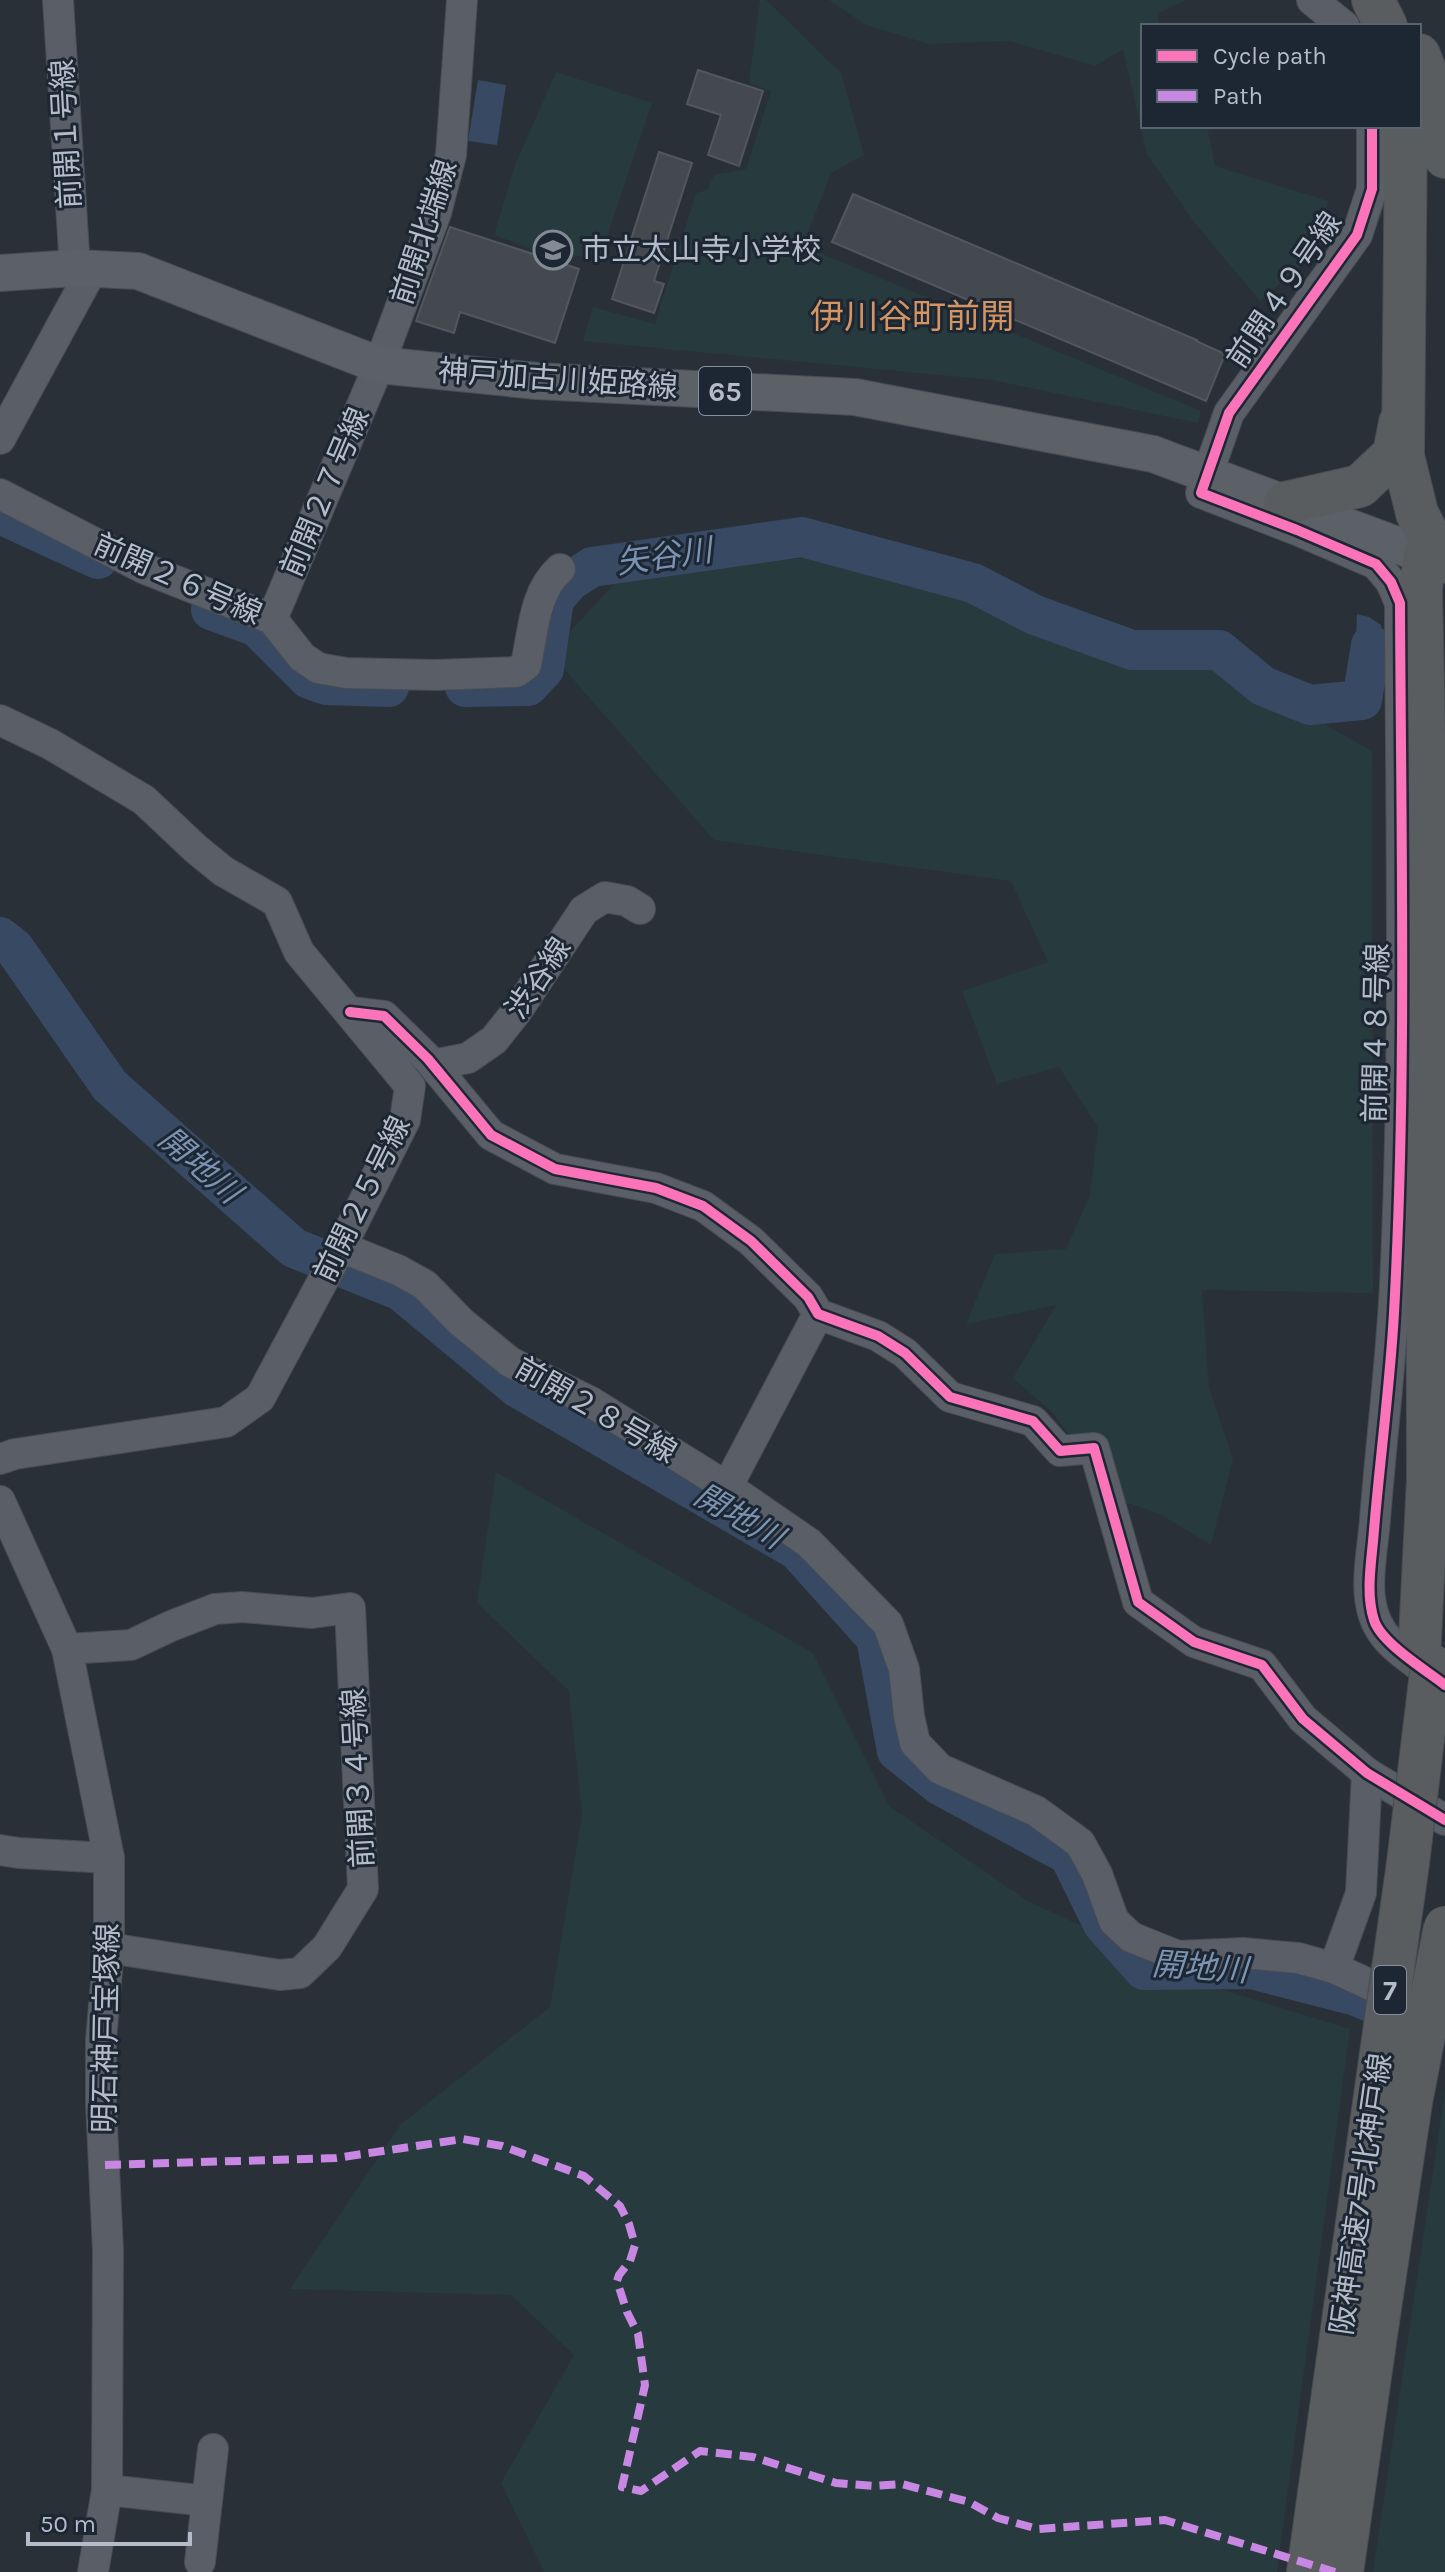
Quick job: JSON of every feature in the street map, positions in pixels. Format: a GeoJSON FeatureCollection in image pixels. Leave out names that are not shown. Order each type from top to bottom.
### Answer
{"type":"FeatureCollection","features":[{"type":"Feature","properties":{"kind":"highway"},"geometry":{"type":"LineString","coordinates":[[1373,0],[1385,24]]}},
{"type":"Feature","properties":{"kind":"highway"},"geometry":{"type":"LineString","coordinates":[[1397,0],[1407,24]]}},
{"type":"Feature","properties":{"kind":"highway"},"geometry":{"type":"LineString","coordinates":[[1421,60],[1433,90],[1445,157]]}},
{"type":"Feature","properties":{"kind":"highway"},"geometry":{"type":"LineString","coordinates":[[1406,128],[1403,456],[1417,513],[1437,560],[1421,589],[1427,879],[1428,1479],[1432,1669]]}},
{"type":"Feature","properties":{"kind":"highway"},"geometry":{"type":"LineString","coordinates":[[1285,503],[1360,486],[1394,454],[1403,407]]}},
{"type":"Feature","properties":{"kind":"highway"},"geometry":{"type":"LineString","coordinates":[[1432,1669],[1445,1530]]}},
{"type":"Feature","properties":{"kind":"highway","name":"阪神高速7号北神戸線"},"geometry":{"type":"LineString","coordinates":[[1342,2572],[1361,2318],[1408,1863],[1432,1669]]}},
{"type":"Feature","properties":{"kind":"highway","name":"阪神高速7号北神戸線"},"geometry":{"type":"LineString","coordinates":[[1308,2572],[1361,2318],[1411,2102],[1445,1927]]}},
{"type":"Feature","properties":{"kind":"main road","name":"神戸加古川姫路線"},"geometry":{"type":"LineString","coordinates":[[0,273],[84,268],[138,271],[379,365],[537,381],[855,397],[1153,454],[1437,560]]}},
{"type":"Feature","properties":{"kind":"street","name":"前開１号線"},"geometry":{"type":"LineString","coordinates":[[58,0],[84,268]]}},
{"type":"Feature","properties":{"kind":"street","name":"前開北端線"},"geometry":{"type":"LineString","coordinates":[[379,365],[447,178],[462,0]]}},
{"type":"Feature","properties":{"kind":"street"},"geometry":{"type":"LineString","coordinates":[[1312,0],[1342,24]]}},
{"type":"Feature","properties":{"kind":"street","name":"前開４９号線"},"geometry":{"type":"LineString","coordinates":[[1207,474],[1229,413],[1357,235],[1372,189],[1372,128]]}},
{"type":"Feature","properties":{"kind":"street"},"geometry":{"type":"LineString","coordinates":[[0,439],[84,268]]}},
{"type":"Feature","properties":{"kind":"street","name":"前開２７号線"},"geometry":{"type":"LineString","coordinates":[[272,619],[379,365]]}},
{"type":"Feature","properties":{"kind":"street","name":"前開４８号線"},"geometry":{"type":"LineString","coordinates":[[1207,474],[1201,493],[1376,564],[1391,582],[1400,603],[1398,1221],[1370,1599],[1375,1624],[1394,1646],[1432,1669]]}},
{"type":"Feature","properties":{"kind":"street","name":"前開２６号線"},"geometry":{"type":"LineString","coordinates":[[0,494],[143,568],[272,619],[302,657],[318,668],[346,673],[435,675],[516,672],[526,665],[538,604],[549,579],[560,569]]}},
{"type":"Feature","properties":{"kind":"street","name":"前開２５号線"},"geometry":{"type":"LineString","coordinates":[[0,720],[50,744],[144,800],[223,871],[277,902],[299,952],[410,1086],[405,1120],[260,1398],[226,1422],[15,1454],[0,1459]]}},
{"type":"Feature","properties":{"kind":"street","name":"渋谷線"},"geometry":{"type":"LineString","coordinates":[[433,1065],[468,1058],[494,1040],[517,1011],[584,910],[605,897],[627,901],[640,909]]}},
{"type":"Feature","properties":{"kind":"street"},"geometry":{"type":"LineString","coordinates":[[350,1012],[384,1016],[433,1065],[491,1135],[555,1169],[656,1188],[703,1206],[751,1241],[808,1297],[818,1314],[878,1336],[905,1353],[950,1397],[1033,1421],[1060,1451],[1094,1448],[1138,1602],[1194,1642],[1262,1665],[1303,1719],[1367,1773],[1445,1820]]}},
{"type":"Feature","properties":{"kind":"street","name":"前開２８号線"},"geometry":{"type":"LineString","coordinates":[[336,1256],[398,1270],[425,1285],[461,1322],[510,1362],[591,1402],[727,1487],[809,1543],[888,1624],[904,1669],[915,1743],[940,1769],[1036,1811],[1080,1843],[1097,1874],[1114,1921],[1131,1937],[1178,1956],[1243,1953],[1298,1958],[1334,1968],[1445,2019]]}},
{"type":"Feature","properties":{"kind":"street"},"geometry":{"type":"LineString","coordinates":[[727,1487],[818,1314]]}},
{"type":"Feature","properties":{"kind":"street","name":"明石神戸宝塚線"},"geometry":{"type":"LineString","coordinates":[[0,1501],[67,1649],[109,1858],[109,1948],[101,2040],[108,2251],[107,2490],[93,2572]]}},
{"type":"Feature","properties":{"kind":"street","name":"前開３４号線"},"geometry":{"type":"LineString","coordinates":[[67,1649],[131,1645],[215,1609],[242,1607],[312,1613],[350,1608],[363,1889],[327,1947],[300,1973],[280,1975],[109,1948]]}},
{"type":"Feature","properties":{"kind":"street"},"geometry":{"type":"LineString","coordinates":[[1334,1968],[1361,1893],[1367,1773]]}},
{"type":"Feature","properties":{"kind":"street"},"geometry":{"type":"LineString","coordinates":[[0,1850],[109,1858]]}},
{"type":"Feature","properties":{"kind":"street"},"geometry":{"type":"LineString","coordinates":[[200,2562],[213,2449]]}},
{"type":"Feature","properties":{"kind":"street"},"geometry":{"type":"LineString","coordinates":[[107,2490],[207,2501]]}},
{"type":"Feature","properties":{"kind":"green space"},"geometry":{"type":"Polygon","coordinates":[[[760,0],[766,0],[841,73],[864,155],[831,173],[803,246],[1201,411],[1198,423],[992,380],[583,341],[593,307],[655,324],[696,193],[707,190],[714,175],[746,169],[771,91],[749,83],[760,0]]]}},
{"type":"Feature","properties":{"kind":"green space"},"geometry":{"type":"Polygon","coordinates":[[[829,0],[1186,0],[1158,13],[1159,24],[1141,24],[1141,128],[1123,49],[1095,66],[1010,41],[929,44],[866,25],[829,0]]]}},
{"type":"Feature","properties":{"kind":"green space"},"geometry":{"type":"Polygon","coordinates":[[[556,72],[652,103],[601,254],[555,258],[494,235],[515,165],[556,72]]]}},
{"type":"Feature","properties":{"kind":"green space"},"geometry":{"type":"Polygon","coordinates":[[[1141,128],[1207,128],[1215,166],[1328,201],[1320,249],[1260,301],[1194,222],[1147,154],[1141,128]]]}},
{"type":"Feature","properties":{"kind":"green space"},"geometry":{"type":"Polygon","coordinates":[[[849,556],[1030,607],[1221,666],[1372,751],[1373,1293],[1202,1290],[1209,1388],[1233,1459],[1211,1545],[1160,1514],[1115,1499],[1053,1413],[1013,1378],[1056,1305],[966,1324],[995,1254],[1066,1249],[1090,1195],[1098,1127],[1059,1067],[997,1084],[962,991],[1048,962],[1011,881],[714,840],[550,653],[630,567],[849,556]]]}},
{"type":"Feature","properties":{"kind":"green space"},"geometry":{"type":"Polygon","coordinates":[[[496,1472],[813,1653],[889,1806],[1028,1901],[1213,1987],[1350,2029],[1277,2572],[544,2572],[501,2483],[574,2355],[511,2295],[290,2289],[400,2125],[550,2007],[582,1815],[569,1691],[477,1603],[496,1472]]]}},
{"type":"Feature","properties":{"kind":"green space"},"geometry":{"type":"Polygon","coordinates":[[[1445,2092],[1445,2572],[1373,2572],[1445,2092]]]}},
{"type":"Feature","properties":{"kind":"water"},"geometry":{"type":"Polygon","coordinates":[[[478,80],[506,85],[497,145],[468,141],[478,80]]]}},
{"type":"Feature","properties":{"kind":"water"},"geometry":{"type":"Polygon","coordinates":[[[1357,614],[1381,625],[1381,676],[1354,694],[1357,614]]]}},
{"type":"Feature","properties":{"kind":"building"},"geometry":{"type":"Polygon","coordinates":[[[698,70],[763,91],[739,166],[708,155],[721,115],[687,104],[698,70]]]}},
{"type":"Feature","properties":{"kind":"building"},"geometry":{"type":"Polygon","coordinates":[[[659,152],[692,163],[654,281],[664,284],[654,313],[612,299],[659,152]]]}},
{"type":"Feature","properties":{"kind":"building"},"geometry":{"type":"Polygon","coordinates":[[[853,194],[1225,354],[1206,401],[832,242],[853,194]]]}},
{"type":"Feature","properties":{"kind":"building"},"geometry":{"type":"Polygon","coordinates":[[[450,227],[579,269],[555,343],[460,312],[454,333],[416,321],[450,227]]]}},
{"type":"Feature","properties":{"kind":"waterway","name":"矢谷川"},"geometry":{"type":"LineString","coordinates":[[0,514],[98,559]]}},
{"type":"Feature","properties":{"kind":"waterway","name":"矢谷川"},"geometry":{"type":"LineString","coordinates":[[465,687],[528,686],[544,669],[554,599],[570,581],[592,567],[802,537],[973,583],[1035,615],[1132,650],[1219,650],[1263,686],[1310,705],[1362,700],[1371,645]]}},
{"type":"Feature","properties":{"kind":"waterway","name":"矢谷川"},"geometry":{"type":"LineString","coordinates":[[211,610],[257,627],[309,679],[326,685],[389,687]]}},
{"type":"Feature","properties":{"kind":"waterway","name":"開地川"},"geometry":{"type":"LineString","coordinates":[[0,937],[14,948],[110,1086],[294,1248],[401,1291],[518,1388],[797,1550],[876,1638],[897,1751],[941,1786],[1069,1855],[1103,1924],[1144,1970],[1251,1969],[1356,1996],[1416,2021]]}},
{"type":"Feature","properties":{"kind":"marked path"},"geometry":{"type":"LineString","coordinates":[[105,2165],[336,2158],[463,2139],[502,2146],[584,2176],[620,2206],[635,2245],[630,2261],[617,2281],[638,2334],[645,2385],[622,2487],[641,2491],[700,2451],[753,2457],[836,2483],[874,2486],[902,2484],[969,2502],[998,2518],[1038,2529],[1165,2520],[1335,2572]]}},
{"type":"Feature","properties":{"kind":"cycle path"},"geometry":{"type":"LineString","coordinates":[[1372,128],[1372,189],[1357,235],[1229,413],[1201,493],[1376,564],[1391,582],[1400,603],[1401,1136],[1392,1340],[1370,1598],[1374,1620],[1385,1638],[1445,1685]]}},
{"type":"Feature","properties":{"kind":"cycle path"},"geometry":{"type":"LineString","coordinates":[[350,1012],[384,1016],[428,1059],[491,1135],[555,1169],[656,1188],[703,1206],[751,1241],[808,1297],[818,1314],[878,1336],[905,1353],[950,1397],[1033,1421],[1060,1451],[1094,1448],[1138,1602],[1194,1642],[1262,1665],[1303,1719],[1367,1773],[1445,1820]]}},
{"type":"Feature","properties":{"kind":"place","name":"市立太山寺小学校"},"geometry":{"type":"Point","coordinates":[553,250]}},
{"type":"Feature","properties":{"kind":"district","name":"伊川谷町前開"},"geometry":{"type":"Point","coordinates":[912,316]}}]}
